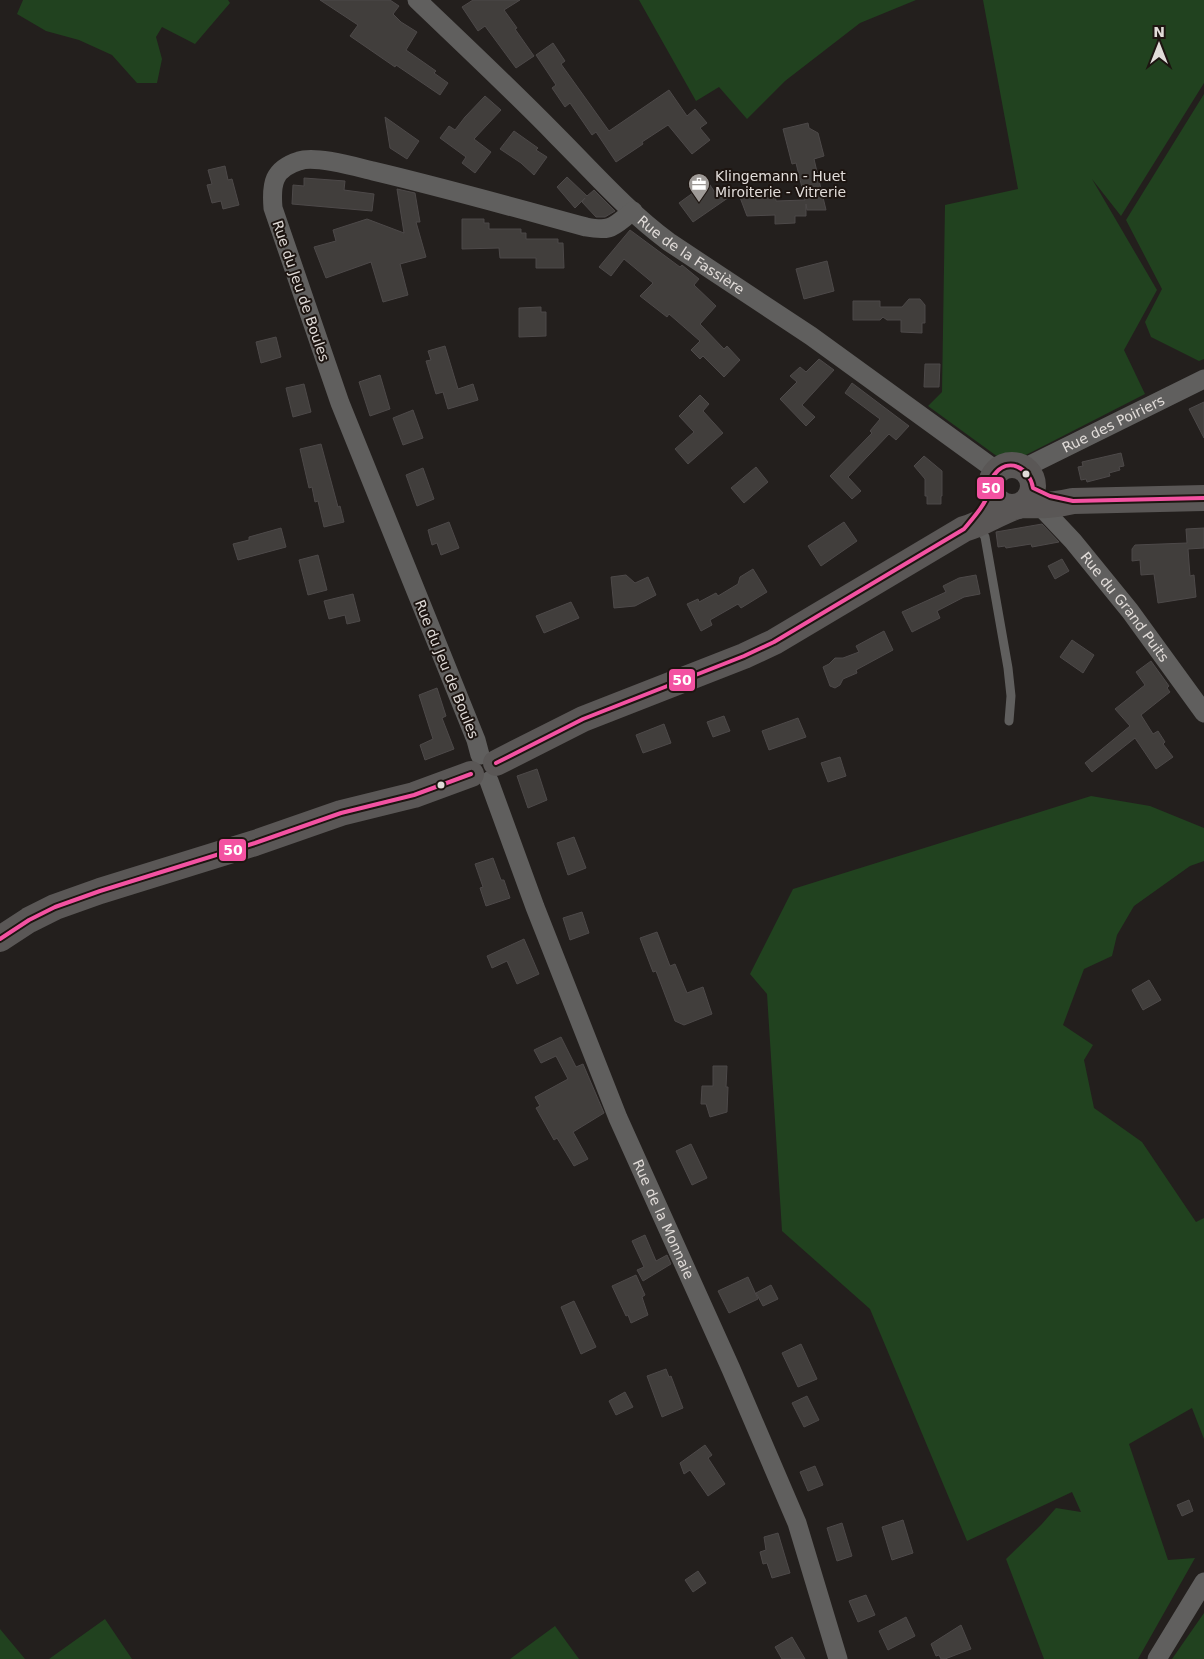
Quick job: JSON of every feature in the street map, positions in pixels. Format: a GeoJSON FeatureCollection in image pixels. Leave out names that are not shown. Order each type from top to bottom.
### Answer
{"type":"FeatureCollection","features":[{"type":"Feature","properties":{"kind":"main road"},"geometry":{"type":"LineString","coordinates":[[971,527],[994,480],[1003,467],[1017,466],[1027,495]]}},
{"type":"Feature","properties":{"kind":"main road"},"geometry":{"type":"LineString","coordinates":[[994,480],[993,496],[1002,505],[1027,495],[1050,496],[1073,501],[1204,498]]}},
{"type":"Feature","properties":{"kind":"main road"},"geometry":{"type":"LineString","coordinates":[[0,939],[29,920],[55,907],[100,891],[255,843],[341,813],[414,795],[484,768],[583,719],[744,656],[804,625],[1027,495]]}},
{"type":"Feature","properties":{"kind":"street","name":"Rue de la Fassière"},"geometry":{"type":"LineString","coordinates":[[417,0],[535,113],[617,198],[649,228],[811,336],[994,480]]}},
{"type":"Feature","properties":{"kind":"street","name":"Rue du Jeu de Boules"},"geometry":{"type":"LineString","coordinates":[[484,768],[476,740],[340,403],[273,208],[272,194],[275,176],[285,167],[301,160],[320,160],[413,180],[600,230],[610,229],[633,212]]}},
{"type":"Feature","properties":{"kind":"street","name":"Rue des Poiriers"},"geometry":{"type":"LineString","coordinates":[[1027,495],[1032,464],[1204,379]]}},
{"type":"Feature","properties":{"kind":"street","name":"Rue du Grand Puits"},"geometry":{"type":"LineString","coordinates":[[1027,495],[1073,541],[1130,611],[1204,713]]}},
{"type":"Feature","properties":{"kind":"street","name":"Rue de la Monnaie"},"geometry":{"type":"LineString","coordinates":[[484,768],[535,907],[618,1118],[797,1523],[838,1659]]}},
{"type":"Feature","properties":{"kind":"street"},"geometry":{"type":"LineString","coordinates":[[1157,1659],[1204,1582]]}},
{"type":"Feature","properties":{"kind":"lane"},"geometry":{"type":"LineString","coordinates":[[971,527],[985,538],[1008,668],[1011,696],[1009,722]]}},
{"type":"Feature","properties":{"kind":"green space"},"geometry":{"type":"Polygon","coordinates":[[[23,0],[228,0],[230,3],[195,44],[162,27],[156,37],[162,59],[157,83],[137,83],[112,55],[79,40],[46,31],[17,14],[23,0]]]}},
{"type":"Feature","properties":{"kind":"green space"},"geometry":{"type":"Polygon","coordinates":[[[639,0],[916,0],[860,23],[785,81],[747,119],[719,87],[696,101],[639,0]]]}},
{"type":"Feature","properties":{"kind":"green space"},"geometry":{"type":"Polygon","coordinates":[[[983,0],[1204,0],[1204,83],[1121,216],[1092,179],[1157,290],[1124,350],[1145,394],[1018,459],[998,457],[928,406],[942,392],[945,205],[1018,189],[983,0]]]}},
{"type":"Feature","properties":{"kind":"green space"},"geometry":{"type":"Polygon","coordinates":[[[1204,94],[1204,359],[1199,361],[1151,337],[1145,322],[1162,289],[1126,220],[1204,94]]]}},
{"type":"Feature","properties":{"kind":"green space"},"geometry":{"type":"Polygon","coordinates":[[[1091,796],[1150,806],[1204,828],[1204,861],[1190,866],[1134,906],[1117,935],[1112,956],[1084,969],[1063,1025],[1093,1045],[1084,1060],[1094,1108],[1142,1142],[1196,1222],[1204,1218],[1204,1439],[1192,1408],[1129,1444],[1168,1560],[1195,1558],[1138,1659],[1044,1659],[1006,1559],[1056,1508],[1081,1512],[1072,1492],[967,1541],[870,1309],[782,1231],[767,994],[750,974],[793,889],[1091,796]]]}},
{"type":"Feature","properties":{"kind":"green space"},"geometry":{"type":"Polygon","coordinates":[[[1204,1613],[1204,1659],[1172,1659],[1204,1613]]]}},
{"type":"Feature","properties":{"kind":"green space"},"geometry":{"type":"Polygon","coordinates":[[[105,1619],[132,1659],[49,1659],[105,1619]]]}},
{"type":"Feature","properties":{"kind":"green space"},"geometry":{"type":"Polygon","coordinates":[[[555,1626],[579,1659],[510,1659],[555,1626]]]}},
{"type":"Feature","properties":{"kind":"green space"},"geometry":{"type":"Polygon","coordinates":[[[0,1629],[25,1659],[0,1659],[0,1629]]]}},
{"type":"Feature","properties":{"kind":"building"},"geometry":{"type":"Polygon","coordinates":[[[320,0],[390,0],[399,6],[393,14],[401,22],[417,32],[406,50],[436,71],[434,73],[448,83],[440,95],[350,36],[358,25],[320,0]]]}},
{"type":"Feature","properties":{"kind":"building"},"geometry":{"type":"Polygon","coordinates":[[[473,0],[520,0],[504,10],[534,56],[516,68],[485,26],[478,31],[462,7],[473,0]]]}},
{"type":"Feature","properties":{"kind":"building"},"geometry":{"type":"Polygon","coordinates":[[[553,43],[565,61],[561,64],[609,131],[669,90],[687,116],[695,109],[707,123],[700,128],[710,140],[692,154],[668,125],[616,162],[596,132],[592,135],[570,103],[565,107],[552,88],[556,85],[536,55],[553,43]]]}},
{"type":"Feature","properties":{"kind":"building"},"geometry":{"type":"Polygon","coordinates":[[[485,96],[501,110],[474,139],[491,152],[475,173],[462,163],[466,157],[440,138],[449,126],[455,130],[485,96]]]}},
{"type":"Feature","properties":{"kind":"building"},"geometry":{"type":"Polygon","coordinates":[[[385,117],[419,141],[407,159],[390,148],[385,117]]]}},
{"type":"Feature","properties":{"kind":"building"},"geometry":{"type":"Polygon","coordinates":[[[808,123],[809,128],[818,133],[824,156],[814,159],[826,210],[807,210],[806,204],[806,216],[795,216],[795,223],[775,224],[775,215],[747,216],[738,192],[775,191],[776,201],[805,200],[796,163],[792,164],[783,129],[808,123]]]}},
{"type":"Feature","properties":{"kind":"building"},"geometry":{"type":"Polygon","coordinates":[[[514,131],[547,157],[534,175],[521,163],[500,149],[514,131]]]}},
{"type":"Feature","properties":{"kind":"building"},"geometry":{"type":"Polygon","coordinates":[[[225,166],[228,180],[232,179],[239,205],[223,209],[221,201],[212,203],[207,185],[212,184],[208,170],[225,166]]]}},
{"type":"Feature","properties":{"kind":"building"},"geometry":{"type":"Polygon","coordinates":[[[567,177],[587,196],[594,190],[615,211],[605,217],[596,217],[582,202],[585,198],[575,208],[557,187],[567,177]]]}},
{"type":"Feature","properties":{"kind":"building"},"geometry":{"type":"Polygon","coordinates":[[[304,178],[345,181],[344,190],[374,194],[372,211],[292,204],[293,185],[304,186],[304,178]]]}},
{"type":"Feature","properties":{"kind":"building"},"geometry":{"type":"Polygon","coordinates":[[[708,182],[716,194],[735,193],[693,222],[679,203],[708,182]]]}},
{"type":"Feature","properties":{"kind":"building"},"geometry":{"type":"Polygon","coordinates":[[[397,189],[415,193],[420,222],[416,222],[426,257],[400,264],[408,295],[383,302],[371,262],[326,278],[314,247],[336,241],[333,230],[367,219],[404,233],[397,189]]]}},
{"type":"Feature","properties":{"kind":"building"},"geometry":{"type":"Polygon","coordinates":[[[462,219],[484,219],[484,223],[489,223],[489,229],[521,229],[521,233],[526,233],[526,239],[558,239],[558,243],[563,243],[564,268],[536,268],[536,258],[500,258],[499,248],[462,249],[462,219]]]}},
{"type":"Feature","properties":{"kind":"building"},"geometry":{"type":"Polygon","coordinates":[[[630,230],[680,267],[682,265],[699,279],[694,285],[716,306],[700,324],[724,349],[727,346],[740,360],[724,377],[703,356],[700,359],[691,350],[700,341],[669,314],[667,317],[640,296],[653,283],[624,259],[611,276],[599,267],[630,230]]]}},
{"type":"Feature","properties":{"kind":"building"},"geometry":{"type":"Polygon","coordinates":[[[827,261],[834,291],[804,299],[796,269],[827,261]]]}},
{"type":"Feature","properties":{"kind":"building"},"geometry":{"type":"Polygon","coordinates":[[[909,299],[920,299],[925,305],[925,323],[922,323],[922,333],[901,332],[901,320],[887,320],[883,317],[880,320],[853,320],[853,301],[880,301],[880,307],[902,307],[909,299]]]}},
{"type":"Feature","properties":{"kind":"building"},"geometry":{"type":"Polygon","coordinates":[[[541,307],[541,312],[546,312],[546,336],[519,337],[519,308],[541,307]]]}},
{"type":"Feature","properties":{"kind":"building"},"geometry":{"type":"Polygon","coordinates":[[[276,337],[281,357],[261,363],[256,342],[276,337]]]}},
{"type":"Feature","properties":{"kind":"building"},"geometry":{"type":"Polygon","coordinates":[[[445,346],[458,389],[473,384],[478,400],[448,409],[443,392],[436,394],[426,361],[431,360],[428,351],[445,346]]]}},
{"type":"Feature","properties":{"kind":"building"},"geometry":{"type":"Polygon","coordinates":[[[819,359],[834,370],[802,405],[815,417],[806,426],[780,399],[797,382],[790,376],[800,367],[806,372],[819,359]]]}},
{"type":"Feature","properties":{"kind":"building"},"geometry":{"type":"Polygon","coordinates":[[[925,364],[940,364],[939,387],[924,387],[925,364]]]}},
{"type":"Feature","properties":{"kind":"building"},"geometry":{"type":"Polygon","coordinates":[[[380,375],[390,409],[370,416],[359,382],[380,375]]]}},
{"type":"Feature","properties":{"kind":"building"},"geometry":{"type":"Polygon","coordinates":[[[852,383],[909,426],[896,440],[889,434],[848,477],[861,491],[852,499],[830,476],[872,433],[870,431],[880,419],[845,393],[852,383]]]}},
{"type":"Feature","properties":{"kind":"building"},"geometry":{"type":"Polygon","coordinates":[[[304,384],[311,412],[293,417],[286,388],[304,384]]]}},
{"type":"Feature","properties":{"kind":"building"},"geometry":{"type":"Polygon","coordinates":[[[700,395],[709,404],[703,411],[723,433],[688,464],[675,449],[694,432],[679,416],[700,395]]]}},
{"type":"Feature","properties":{"kind":"building"},"geometry":{"type":"Polygon","coordinates":[[[1204,402],[1204,438],[1189,409],[1204,402]]]}},
{"type":"Feature","properties":{"kind":"building"},"geometry":{"type":"Polygon","coordinates":[[[413,410],[423,438],[403,445],[393,418],[413,410]]]}},
{"type":"Feature","properties":{"kind":"building"},"geometry":{"type":"Polygon","coordinates":[[[321,444],[338,507],[340,506],[344,522],[324,527],[318,501],[315,502],[312,487],[309,488],[300,449],[321,444]]]}},
{"type":"Feature","properties":{"kind":"building"},"geometry":{"type":"Polygon","coordinates":[[[1121,453],[1124,466],[1119,467],[1120,470],[1109,473],[1110,476],[1087,482],[1086,479],[1081,480],[1078,467],[1083,466],[1082,462],[1121,453]]]}},
{"type":"Feature","properties":{"kind":"building"},"geometry":{"type":"Polygon","coordinates":[[[924,456],[942,471],[941,504],[927,504],[925,479],[914,466],[924,456]]]}},
{"type":"Feature","properties":{"kind":"building"},"geometry":{"type":"Polygon","coordinates":[[[756,467],[768,482],[744,503],[731,488],[756,467]]]}},
{"type":"Feature","properties":{"kind":"building"},"geometry":{"type":"Polygon","coordinates":[[[423,468],[434,499],[417,506],[406,475],[423,468]]]}},
{"type":"Feature","properties":{"kind":"building"},"geometry":{"type":"Polygon","coordinates":[[[449,522],[459,548],[441,555],[437,543],[432,545],[428,530],[449,522]]]}},
{"type":"Feature","properties":{"kind":"building"},"geometry":{"type":"Polygon","coordinates":[[[844,522],[857,541],[821,566],[808,546],[844,522]]]}},
{"type":"Feature","properties":{"kind":"building"},"geometry":{"type":"Polygon","coordinates":[[[1042,524],[1059,542],[1032,547],[1031,544],[1006,548],[1005,546],[998,547],[996,532],[1042,524]]]}},
{"type":"Feature","properties":{"kind":"building"},"geometry":{"type":"Polygon","coordinates":[[[281,528],[286,547],[238,560],[233,544],[249,540],[249,537],[281,528]]]}},
{"type":"Feature","properties":{"kind":"building"},"geometry":{"type":"Polygon","coordinates":[[[1204,528],[1204,548],[1188,549],[1190,576],[1194,575],[1196,597],[1158,603],[1154,574],[1141,575],[1140,560],[1132,561],[1132,549],[1135,545],[1187,543],[1186,529],[1204,528]]]}},
{"type":"Feature","properties":{"kind":"building"},"geometry":{"type":"Polygon","coordinates":[[[318,555],[327,590],[308,595],[299,560],[318,555]]]}},
{"type":"Feature","properties":{"kind":"building"},"geometry":{"type":"Polygon","coordinates":[[[1062,559],[1069,571],[1055,579],[1048,566],[1062,559]]]}},
{"type":"Feature","properties":{"kind":"building"},"geometry":{"type":"Polygon","coordinates":[[[753,569],[767,592],[741,608],[738,604],[710,620],[712,625],[701,631],[687,604],[698,599],[699,602],[716,593],[718,596],[738,584],[740,577],[753,569]]]}},
{"type":"Feature","properties":{"kind":"building"},"geometry":{"type":"Polygon","coordinates":[[[626,575],[635,583],[648,577],[656,595],[635,606],[614,608],[611,577],[626,575]]]}},
{"type":"Feature","properties":{"kind":"building"},"geometry":{"type":"Polygon","coordinates":[[[976,575],[980,594],[964,597],[937,611],[940,618],[912,632],[902,612],[946,592],[943,586],[959,578],[976,575]]]}},
{"type":"Feature","properties":{"kind":"building"},"geometry":{"type":"Polygon","coordinates":[[[353,594],[360,621],[347,624],[345,615],[329,619],[324,601],[353,594]]]}},
{"type":"Feature","properties":{"kind":"building"},"geometry":{"type":"Polygon","coordinates":[[[571,602],[579,618],[544,633],[536,616],[571,602]]]}},
{"type":"Feature","properties":{"kind":"building"},"geometry":{"type":"Polygon","coordinates":[[[884,631],[893,650],[856,670],[857,673],[843,679],[840,685],[835,688],[830,686],[823,667],[835,658],[843,658],[859,652],[856,646],[884,631]]]}},
{"type":"Feature","properties":{"kind":"building"},"geometry":{"type":"Polygon","coordinates":[[[1072,640],[1094,655],[1083,673],[1060,657],[1072,640]]]}},
{"type":"Feature","properties":{"kind":"building"},"geometry":{"type":"Polygon","coordinates":[[[1151,661],[1169,686],[1167,688],[1170,692],[1141,715],[1153,734],[1158,731],[1165,742],[1163,744],[1173,757],[1156,769],[1135,738],[1092,772],[1085,763],[1130,726],[1115,709],[1145,685],[1136,672],[1151,661]]]}},
{"type":"Feature","properties":{"kind":"building"},"geometry":{"type":"Polygon","coordinates":[[[437,688],[446,716],[442,718],[454,749],[425,760],[420,745],[433,739],[419,695],[437,688]]]}},
{"type":"Feature","properties":{"kind":"building"},"geometry":{"type":"Polygon","coordinates":[[[724,716],[730,731],[713,737],[707,722],[724,716]]]}},
{"type":"Feature","properties":{"kind":"building"},"geometry":{"type":"Polygon","coordinates":[[[798,718],[806,737],[769,750],[762,731],[798,718]]]}},
{"type":"Feature","properties":{"kind":"building"},"geometry":{"type":"Polygon","coordinates":[[[664,724],[671,743],[643,753],[636,735],[664,724]]]}},
{"type":"Feature","properties":{"kind":"building"},"geometry":{"type":"Polygon","coordinates":[[[840,757],[846,776],[828,782],[821,763],[840,757]]]}},
{"type":"Feature","properties":{"kind":"building"},"geometry":{"type":"Polygon","coordinates":[[[537,769],[547,800],[528,808],[517,776],[537,769]]]}},
{"type":"Feature","properties":{"kind":"building"},"geometry":{"type":"Polygon","coordinates":[[[574,837],[586,868],[568,875],[557,843],[574,837]]]}},
{"type":"Feature","properties":{"kind":"building"},"geometry":{"type":"Polygon","coordinates":[[[493,858],[501,880],[504,880],[510,898],[486,906],[480,888],[483,887],[475,864],[493,858]]]}},
{"type":"Feature","properties":{"kind":"building"},"geometry":{"type":"Polygon","coordinates":[[[582,912],[589,933],[570,940],[563,918],[582,912]]]}},
{"type":"Feature","properties":{"kind":"building"},"geometry":{"type":"Polygon","coordinates":[[[657,932],[670,966],[675,964],[687,993],[703,987],[712,1014],[684,1025],[675,1021],[656,971],[653,972],[640,938],[657,932]]]}},
{"type":"Feature","properties":{"kind":"building"},"geometry":{"type":"Polygon","coordinates":[[[524,939],[539,974],[517,984],[507,961],[492,968],[487,956],[524,939]]]}},
{"type":"Feature","properties":{"kind":"building"},"geometry":{"type":"Polygon","coordinates":[[[1149,980],[1161,1000],[1143,1010],[1132,990],[1149,980]]]}},
{"type":"Feature","properties":{"kind":"building"},"geometry":{"type":"Polygon","coordinates":[[[561,1037],[576,1067],[583,1064],[604,1113],[573,1132],[588,1159],[574,1166],[557,1138],[554,1140],[536,1108],[540,1106],[535,1097],[568,1079],[556,1056],[541,1063],[534,1050],[561,1037]]]}},
{"type":"Feature","properties":{"kind":"building"},"geometry":{"type":"Polygon","coordinates":[[[713,1066],[727,1066],[727,1112],[710,1117],[706,1104],[701,1104],[702,1086],[713,1086],[713,1066]]]}},
{"type":"Feature","properties":{"kind":"building"},"geometry":{"type":"Polygon","coordinates":[[[691,1144],[707,1178],[692,1185],[676,1151],[691,1144]]]}},
{"type":"Feature","properties":{"kind":"building"},"geometry":{"type":"Polygon","coordinates":[[[645,1235],[656,1261],[667,1255],[671,1264],[643,1281],[637,1270],[644,1267],[632,1241],[645,1235]]]}},
{"type":"Feature","properties":{"kind":"building"},"geometry":{"type":"Polygon","coordinates":[[[636,1275],[645,1295],[642,1297],[648,1315],[631,1323],[612,1286],[636,1275]]]}},
{"type":"Feature","properties":{"kind":"building"},"geometry":{"type":"Polygon","coordinates":[[[748,1277],[758,1299],[729,1313],[718,1291],[748,1277]]]}},
{"type":"Feature","properties":{"kind":"building"},"geometry":{"type":"Polygon","coordinates":[[[771,1285],[778,1299],[763,1306],[756,1293],[771,1285]]]}},
{"type":"Feature","properties":{"kind":"building"},"geometry":{"type":"Polygon","coordinates":[[[574,1301],[596,1347],[581,1354],[561,1307],[574,1301]]]}},
{"type":"Feature","properties":{"kind":"building"},"geometry":{"type":"Polygon","coordinates":[[[801,1344],[817,1379],[798,1387],[782,1353],[801,1344]]]}},
{"type":"Feature","properties":{"kind":"building"},"geometry":{"type":"Polygon","coordinates":[[[666,1369],[669,1377],[671,1376],[683,1408],[662,1417],[647,1376],[666,1369]]]}},
{"type":"Feature","properties":{"kind":"building"},"geometry":{"type":"Polygon","coordinates":[[[625,1392],[633,1407],[616,1415],[609,1401],[625,1392]]]}},
{"type":"Feature","properties":{"kind":"building"},"geometry":{"type":"Polygon","coordinates":[[[807,1396],[819,1420],[804,1427],[792,1403],[807,1396]]]}},
{"type":"Feature","properties":{"kind":"building"},"geometry":{"type":"Polygon","coordinates":[[[705,1445],[712,1455],[708,1458],[725,1484],[708,1496],[690,1470],[684,1474],[680,1463],[705,1445]]]}},
{"type":"Feature","properties":{"kind":"building"},"geometry":{"type":"Polygon","coordinates":[[[815,1466],[823,1485],[808,1491],[800,1472],[815,1466]]]}},
{"type":"Feature","properties":{"kind":"building"},"geometry":{"type":"Polygon","coordinates":[[[1189,1500],[1193,1511],[1182,1516],[1177,1505],[1189,1500]]]}},
{"type":"Feature","properties":{"kind":"building"},"geometry":{"type":"Polygon","coordinates":[[[903,1520],[913,1553],[892,1560],[882,1527],[903,1520]]]}},
{"type":"Feature","properties":{"kind":"building"},"geometry":{"type":"Polygon","coordinates":[[[842,1523],[852,1556],[837,1561],[827,1528],[842,1523]]]}},
{"type":"Feature","properties":{"kind":"building"},"geometry":{"type":"Polygon","coordinates":[[[778,1533],[790,1573],[772,1578],[767,1563],[763,1564],[760,1552],[766,1550],[764,1537],[778,1533]]]}},
{"type":"Feature","properties":{"kind":"building"},"geometry":{"type":"Polygon","coordinates":[[[698,1571],[706,1583],[693,1592],[685,1580],[698,1571]]]}},
{"type":"Feature","properties":{"kind":"building"},"geometry":{"type":"Polygon","coordinates":[[[866,1595],[875,1615],[858,1622],[849,1601],[866,1595]]]}},
{"type":"Feature","properties":{"kind":"building"},"geometry":{"type":"Polygon","coordinates":[[[906,1617],[915,1636],[888,1650],[879,1631],[906,1617]]]}},
{"type":"Feature","properties":{"kind":"building"},"geometry":{"type":"Polygon","coordinates":[[[961,1625],[971,1649],[945,1659],[941,1659],[939,1655],[936,1656],[931,1644],[961,1625]]]}},
{"type":"Feature","properties":{"kind":"building"},"geometry":{"type":"Polygon","coordinates":[[[792,1637],[805,1659],[782,1659],[775,1647],[792,1637]]]}},
{"type":"Feature","properties":{"kind":"transit line","name":"50"},"geometry":{"type":"LineString","coordinates":[[496,763],[583,719],[744,656],[774,642],[964,529],[985,501],[991,488],[992,478],[1000,469],[1006,466],[1012,465],[1023,470],[1028,475],[1033,488],[1050,496],[1073,501],[1204,498]]}},
{"type":"Feature","properties":{"kind":"transit line","name":"50"},"geometry":{"type":"LineString","coordinates":[[0,939],[29,920],[55,907],[100,891],[255,843],[341,813],[414,795],[471,774]]}},
{"type":"Feature","properties":{"kind":"place","name":"Klingemann - Huet Miroiterie - Vitrerie"},"geometry":{"type":"Point","coordinates":[699,203]}}]}
